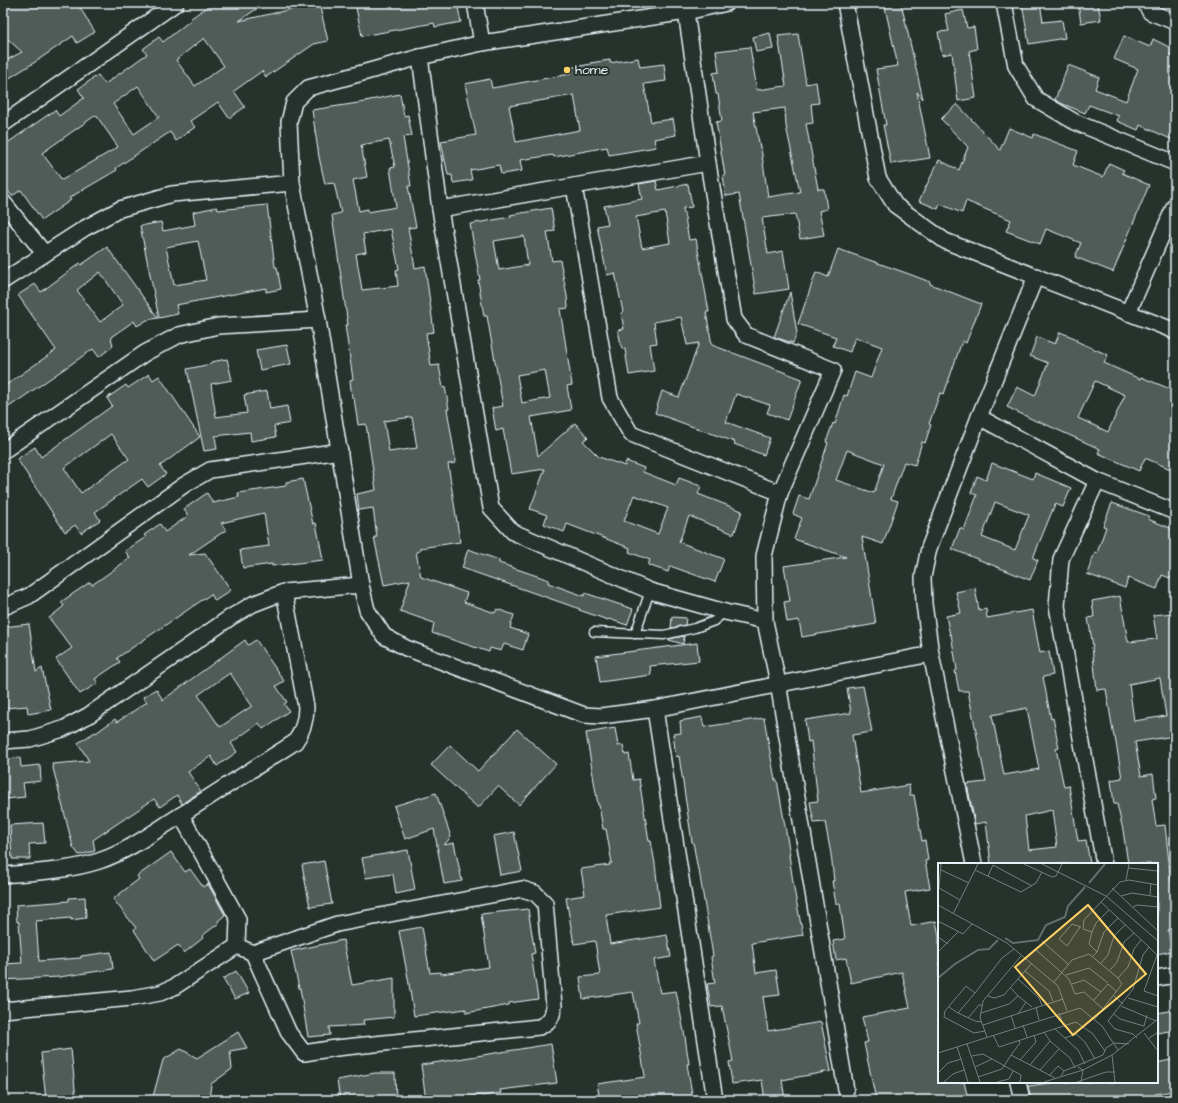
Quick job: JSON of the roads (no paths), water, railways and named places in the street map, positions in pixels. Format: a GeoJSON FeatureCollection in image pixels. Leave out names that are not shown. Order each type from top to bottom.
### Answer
{"type":"FeatureCollection","features":[{"type":"Feature","properties":{"kind":"street"},"geometry":{"type":"LineString","coordinates":[[3,124],[176,3]]}},
{"type":"Feature","properties":{"kind":"street"},"geometry":{"type":"LineString","coordinates":[[475,3],[482,43]]}},
{"type":"Feature","properties":{"kind":"street"},"geometry":{"type":"LineString","coordinates":[[727,3],[686,12],[482,43],[420,57],[308,88],[294,102],[289,122],[292,183],[318,320],[361,585],[367,610],[384,636],[406,648],[584,716],[601,716],[655,709],[931,654]]}},
{"type":"Feature","properties":{"kind":"street"},"geometry":{"type":"LineString","coordinates":[[845,3],[878,178],[895,205],[945,241],[1175,331]]}},
{"type":"Feature","properties":{"kind":"street"},"geometry":{"type":"LineString","coordinates":[[1004,3],[1016,66],[1036,99],[1075,122],[1175,163]]}},
{"type":"Feature","properties":{"kind":"street"},"geometry":{"type":"LineString","coordinates":[[1145,3],[1150,12],[1175,22]]}},
{"type":"Feature","properties":{"kind":"street"},"geometry":{"type":"LineString","coordinates":[[686,12],[708,163],[734,319],[746,335],[834,370],[780,493],[764,556],[765,620],[778,684],[846,1090]]}},
{"type":"Feature","properties":{"kind":"street"},"geometry":{"type":"LineString","coordinates":[[420,57],[440,208],[491,508],[513,532],[650,590],[724,612],[765,620]]}},
{"type":"Feature","properties":{"kind":"street"},"geometry":{"type":"LineString","coordinates":[[440,208],[708,163]]}},
{"type":"Feature","properties":{"kind":"street"},"geometry":{"type":"LineString","coordinates":[[3,281],[44,253],[120,209],[172,194],[292,183]]}},
{"type":"Feature","properties":{"kind":"street"},"geometry":{"type":"LineString","coordinates":[[574,186],[610,398],[631,434],[780,493]]}},
{"type":"Feature","properties":{"kind":"street"},"geometry":{"type":"LineString","coordinates":[[3,202],[44,253]]}},
{"type":"Feature","properties":{"kind":"street"},"geometry":{"type":"LineString","coordinates":[[1128,313],[1175,205]]}},
{"type":"Feature","properties":{"kind":"street"},"geometry":{"type":"LineString","coordinates":[[974,863],[931,654],[924,604],[923,577],[929,548],[979,417],[1036,276]]}},
{"type":"Feature","properties":{"kind":"street"},"geometry":{"type":"LineString","coordinates":[[3,451],[145,353],[180,335],[218,326],[318,320]]}},
{"type":"Feature","properties":{"kind":"street"},"geometry":{"type":"LineString","coordinates":[[979,417],[1098,481],[1175,512]]}},
{"type":"Feature","properties":{"kind":"street"},"geometry":{"type":"LineString","coordinates":[[3,607],[29,596],[184,485],[210,470],[340,452]]}},
{"type":"Feature","properties":{"kind":"street"},"geometry":{"type":"LineString","coordinates":[[1098,481],[1061,559],[1057,606],[1104,863]]}},
{"type":"Feature","properties":{"kind":"street"},"geometry":{"type":"LineString","coordinates":[[3,741],[30,739],[63,729],[89,715],[231,617],[253,604],[284,592],[361,585]]}},
{"type":"Feature","properties":{"kind":"street"},"geometry":{"type":"LineString","coordinates":[[3,875],[70,869],[100,861],[131,847],[295,742],[301,733],[306,719],[306,707],[284,592]]}},
{"type":"Feature","properties":{"kind":"street"},"geometry":{"type":"LineString","coordinates":[[655,709],[715,1100]]}},
{"type":"Feature","properties":{"kind":"street"},"geometry":{"type":"LineString","coordinates":[[181,815],[238,919],[237,946]]}},
{"type":"Feature","properties":{"kind":"street"},"geometry":{"type":"LineString","coordinates":[[237,946],[253,953],[289,1033],[304,1053],[336,1048],[539,1028],[547,1024],[553,1016],[554,1006],[545,903],[535,894],[522,889],[337,924],[253,953]]}},
{"type":"Feature","properties":{"kind":"street"},"geometry":{"type":"LineString","coordinates":[[3,1010],[132,998],[160,992],[174,987],[237,946]]}},
{"type":"Feature","properties":{"kind":"street"},"geometry":{"type":"LineString","coordinates":[[1158,978],[1175,975]]}},
{"type":"Feature","properties":{"kind":"street"},"geometry":{"type":"LineString","coordinates":[[1018,1083],[1022,1100]]}},
{"type":"Feature","properties":{"kind":"lane"},"geometry":{"type":"LineString","coordinates":[[635,634],[650,590]]}},
{"type":"Feature","properties":{"kind":"lane"},"geometry":{"type":"LineString","coordinates":[[594,632],[664,635],[695,628],[714,621],[724,612]]}},
{"type":"Feature","properties":{"kind":"place","name":"home"},"geometry":{"type":"Point","coordinates":[567,70]}}]}
